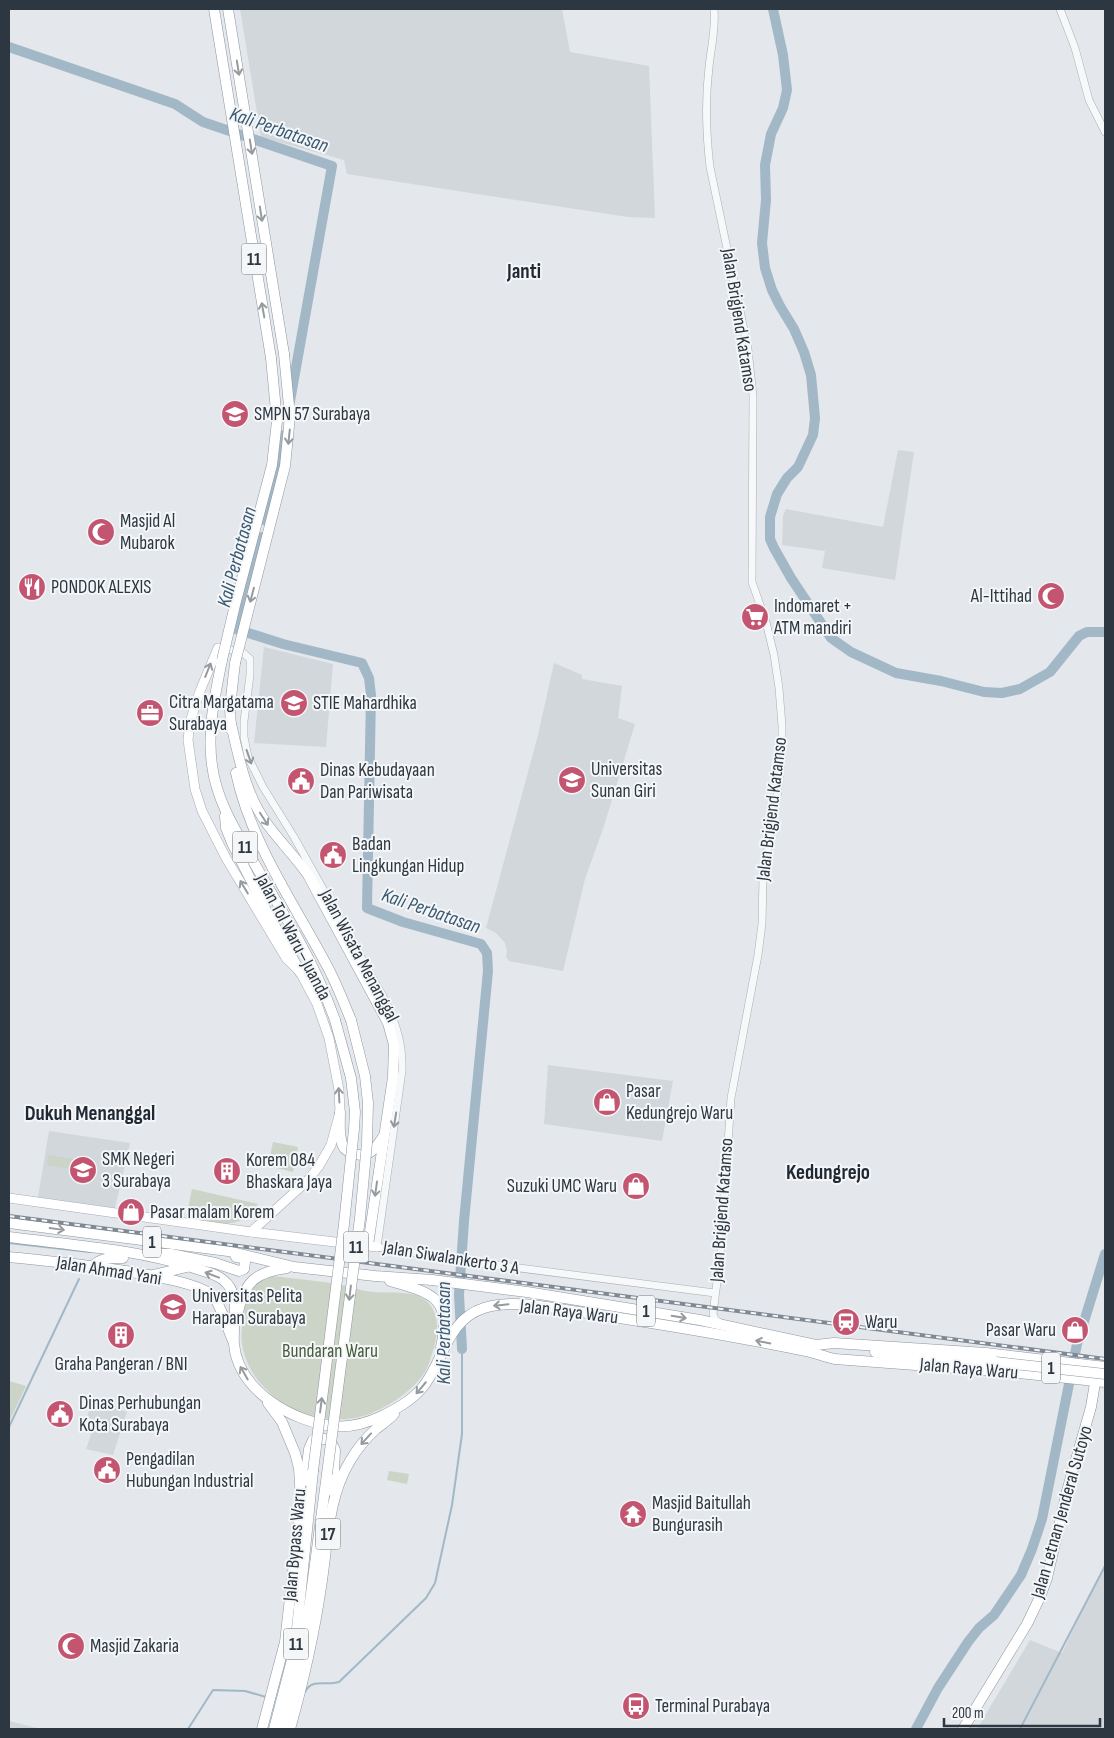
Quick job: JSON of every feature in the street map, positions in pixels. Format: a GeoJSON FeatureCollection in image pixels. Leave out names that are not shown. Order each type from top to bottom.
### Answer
{"type":"FeatureCollection","features":[{"type":"Feature","properties":{"kind":"highway","name":"Jalan Tol Waru–Juanda"},"geometry":{"type":"LineString","coordinates":[[214,9],[271,358],[277,421],[272,465],[235,605],[213,707],[210,743],[212,766],[225,812],[298,939],[326,996],[346,1054],[355,1112],[344,1224],[313,1471],[302,1596],[287,1689]]}},
{"type":"Feature","properties":{"kind":"highway","name":"Jalan Tol Waru–Juanda"},"geometry":{"type":"LineString","coordinates":[[228,9],[284,354],[290,416],[280,493],[235,663],[231,693],[230,724],[236,775],[251,823],[265,853],[327,966],[351,1020],[366,1076],[368,1103],[367,1143],[360,1218],[310,1601],[287,1689],[274,1729]]}},
{"type":"Feature","properties":{"kind":"highway"},"geometry":{"type":"LineString","coordinates":[[230,724],[244,778],[256,806],[265,822],[308,875],[388,1022],[393,1039],[394,1053],[372,1246]]}},
{"type":"Feature","properties":{"kind":"highway"},"geometry":{"type":"LineString","coordinates":[[225,812],[226,828],[232,843],[300,972]]}},
{"type":"Feature","properties":{"kind":"highway"},"geometry":{"type":"LineString","coordinates":[[340,1112],[340,1136],[344,1148],[350,1153],[359,1155],[371,1152],[385,1131]]}},
{"type":"Feature","properties":{"kind":"highway","name":"1"},"geometry":{"type":"LineString","coordinates":[[9,1223],[228,1251],[294,1267]]}},
{"type":"Feature","properties":{"kind":"highway","name":"1"},"geometry":{"type":"LineString","coordinates":[[9,1237],[138,1255],[188,1266],[215,1276],[228,1285],[234,1301],[234,1330]]}},
{"type":"Feature","properties":{"kind":"highway"},"geometry":{"type":"LineString","coordinates":[[138,1255],[172,1254],[215,1263],[235,1271],[242,1270],[245,1266],[246,1262],[242,1258],[201,1249]]}},
{"type":"Feature","properties":{"kind":"highway","name":"Jalan Ahmad Yani"},"geometry":{"type":"LineString","coordinates":[[9,1257],[92,1267],[195,1285],[212,1294],[219,1303],[223,1320],[234,1344]]}},
{"type":"Feature","properties":{"kind":"highway"},"geometry":{"type":"LineString","coordinates":[[92,1267],[104,1259],[153,1258]]}},
{"type":"Feature","properties":{"kind":"highway"},"geometry":{"type":"LineString","coordinates":[[151,1276],[188,1266]]}},
{"type":"Feature","properties":{"kind":"highway","name":"1"},"geometry":{"type":"LineString","coordinates":[[234,1330],[241,1302],[252,1281],[263,1273],[294,1267]]}},
{"type":"Feature","properties":{"kind":"highway","name":"Jalan Raya Waru"},"geometry":{"type":"LineString","coordinates":[[294,1267],[476,1285],[700,1320],[813,1348],[834,1359],[1000,1371],[1089,1381]]}},
{"type":"Feature","properties":{"kind":"highway"},"geometry":{"type":"LineString","coordinates":[[375,1276],[419,1289],[439,1304],[443,1310],[445,1326],[435,1365]]}},
{"type":"Feature","properties":{"kind":"highway","name":"Jalan Raya Waru"},"geometry":{"type":"LineString","coordinates":[[234,1330],[234,1344],[241,1367],[252,1385],[261,1394],[305,1418],[325,1425],[336,1426],[365,1422],[402,1406],[422,1388],[458,1325],[478,1311],[494,1306],[506,1305],[538,1306],[813,1348],[834,1343],[986,1353],[1093,1365]]}},
{"type":"Feature","properties":{"kind":"highway","name":"1"},"geometry":{"type":"LineString","coordinates":[[813,1348],[882,1357],[904,1356],[996,1362],[1105,1374]]}},
{"type":"Feature","properties":{"kind":"highway","name":"Jalan Letnan Jenderal Sutoyo"},"geometry":{"type":"LineString","coordinates":[[963,1729],[1027,1624],[1047,1578],[1067,1491],[1091,1407],[1089,1381],[1093,1365]]}},
{"type":"Feature","properties":{"kind":"highway"},"geometry":{"type":"LineString","coordinates":[[1089,1381],[1088,1389],[1091,1407]]}},
{"type":"Feature","properties":{"kind":"highway"},"geometry":{"type":"LineString","coordinates":[[1091,1407],[1097,1396],[1105,1389]]}},
{"type":"Feature","properties":{"kind":"highway"},"geometry":{"type":"LineString","coordinates":[[261,1394],[261,1408]]}},
{"type":"Feature","properties":{"kind":"highway","name":"Jalan Bypass Waru"},"geometry":{"type":"LineString","coordinates":[[261,1394],[282,1422],[299,1468],[301,1501],[287,1627],[287,1689]]}},
{"type":"Feature","properties":{"kind":"highway","name":"Jalan Bypass Waru"},"geometry":{"type":"LineString","coordinates":[[287,1689],[321,1588],[331,1515],[342,1477],[358,1448],[367,1437],[391,1418],[402,1406]]}},
{"type":"Feature","properties":{"kind":"highway"},"geometry":{"type":"LineString","coordinates":[[301,1501],[311,1444],[318,1438],[330,1440],[335,1450],[331,1515]]}},
{"type":"Feature","properties":{"kind":"highway"},"geometry":{"type":"LineString","coordinates":[[266,1729],[283,1702],[287,1689]]}},
{"type":"Feature","properties":{"kind":"highway","name":"Jalan Tol Waru–Juanda"},"geometry":{"type":"LineString","coordinates":[[283,1702],[283,1729]]}},
{"type":"Feature","properties":{"kind":"highway"},"geometry":{"type":"LineString","coordinates":[[262,1729],[283,1702]]}},
{"type":"Feature","properties":{"kind":"highway"},"geometry":{"type":"LineString","coordinates":[[283,1702],[290,1729]]}},
{"type":"Feature","properties":{"kind":"main road"},"geometry":{"type":"LineString","coordinates":[[218,648],[203,682],[190,722],[188,740],[195,789],[202,811],[226,858],[286,958],[300,972],[317,1004],[329,1038],[339,1084],[340,1112],[332,1145],[308,1180],[250,1232]]}},
{"type":"Feature","properties":{"kind":"main road","name":"Jalan Siwalankerto 3 A"},"geometry":{"type":"LineString","coordinates":[[9,1198],[250,1232],[372,1246]]}},
{"type":"Feature","properties":{"kind":"street","name":"Jalan Brigjend Katamso"},"geometry":{"type":"LineString","coordinates":[[713,1314],[721,1250],[731,1098],[758,955],[762,924],[763,876],[777,796],[782,753],[779,688],[774,655],[768,628],[752,582],[753,396],[748,349],[710,167],[707,139],[706,100],[714,9]]}},
{"type":"Feature","properties":{"kind":"street"},"geometry":{"type":"LineString","coordinates":[[1060,9],[1075,48],[1089,100],[1105,132]]}},
{"type":"Feature","properties":{"kind":"street","name":"Jalan Wisata Menanggal"},"geometry":{"type":"LineString","coordinates":[[218,648],[242,652],[250,659],[250,675],[244,721],[244,737],[248,757],[263,787],[306,858],[386,1002],[398,1031],[402,1048],[402,1071],[372,1246]]}},
{"type":"Feature","properties":{"kind":"street","name":"Jalan Siwalankerto 3 A"},"geometry":{"type":"LineString","coordinates":[[372,1246],[472,1262],[715,1293]]}},
{"type":"Feature","properties":{"kind":"street"},"geometry":{"type":"LineString","coordinates":[[700,1320],[713,1314],[715,1319],[722,1324]]}},
{"type":"Feature","properties":{"kind":"shaded area"},"geometry":{"type":"Polygon","coordinates":[[[240,9],[562,9],[570,52],[649,66],[655,218],[628,217],[347,174],[344,160],[261,137],[240,9]]]}},
{"type":"Feature","properties":{"kind":"shaded area"},"geometry":{"type":"Polygon","coordinates":[[[898,450],[914,452],[895,580],[822,568],[825,551],[782,545],[783,516],[786,509],[883,527],[898,450]]]}},
{"type":"Feature","properties":{"kind":"shaded area","name":"STIE Mahardhika"},"geometry":{"type":"Polygon","coordinates":[[[264,647],[333,664],[326,747],[254,743],[264,647]]]}},
{"type":"Feature","properties":{"kind":"shaded area","name":"Universitas Sunan Giri"},"geometry":{"type":"Polygon","coordinates":[[[554,663],[582,675],[582,679],[622,686],[618,718],[635,724],[604,826],[585,879],[563,971],[509,961],[506,957],[505,943],[496,933],[486,928],[538,735],[554,663]]]}},
{"type":"Feature","properties":{"kind":"shaded area","name":"Pasar Kedungrejo Waru"},"geometry":{"type":"Polygon","coordinates":[[[548,1065],[673,1081],[662,1141],[544,1124],[548,1065]]]}},
{"type":"Feature","properties":{"kind":"shaded area","name":"SMK Negeri 3 Surabaya"},"geometry":{"type":"Polygon","coordinates":[[[49,1131],[130,1143],[115,1208],[38,1197],[49,1131]]]}},
{"type":"Feature","properties":{"kind":"shaded area"},"geometry":{"type":"Polygon","coordinates":[[[92,1400],[127,1412],[113,1455],[86,1449],[96,1421],[87,1417],[92,1400]]]}},
{"type":"Feature","properties":{"kind":"shaded area"},"geometry":{"type":"Polygon","coordinates":[[[1105,1564],[1105,1729],[977,1729],[1030,1640],[1062,1653],[1105,1564]]]}},
{"type":"Feature","properties":{"kind":"shaded area"},"geometry":{"type":"Polygon","coordinates":[[[9,1721],[41,1729],[9,1729],[9,1721]]]}},
{"type":"Feature","properties":{"kind":"green space"},"geometry":{"type":"Polygon","coordinates":[[[273,1142],[298,1147],[293,1172],[268,1166],[273,1142]]]}},
{"type":"Feature","properties":{"kind":"green space"},"geometry":{"type":"Polygon","coordinates":[[[48,1155],[73,1159],[71,1169],[47,1165],[48,1155]]]}},
{"type":"Feature","properties":{"kind":"green space"},"geometry":{"type":"Polygon","coordinates":[[[192,1189],[258,1204],[247,1217],[231,1223],[224,1224],[186,1219],[192,1189]]]}},
{"type":"Feature","properties":{"kind":"green space","name":"Bundaran Waru"},"geometry":{"type":"Polygon","coordinates":[[[272,1276],[349,1286],[363,1291],[405,1293],[424,1299],[434,1311],[437,1326],[434,1349],[425,1372],[411,1388],[392,1403],[372,1413],[345,1419],[307,1414],[273,1396],[260,1383],[249,1367],[241,1337],[248,1295],[259,1281],[272,1276]]]}},
{"type":"Feature","properties":{"kind":"green space"},"geometry":{"type":"Polygon","coordinates":[[[9,1381],[26,1386],[9,1422],[9,1381]]]}},
{"type":"Feature","properties":{"kind":"green space"},"geometry":{"type":"Polygon","coordinates":[[[389,1471],[409,1474],[407,1484],[387,1480],[389,1471]]]}},
{"type":"Feature","properties":{"kind":"waterway"},"geometry":{"type":"LineString","coordinates":[[773,9],[783,55],[787,90],[783,108],[771,134],[765,165],[766,200],[762,243],[765,268],[772,290],[794,329],[811,375],[815,418],[813,435],[798,467],[787,478],[777,494],[770,517],[770,539],[774,548],[791,578],[831,638],[851,652],[896,673],[941,681],[984,692],[1002,693],[1020,689],[1050,672],[1079,636],[1087,632],[1105,632]]}},
{"type":"Feature","properties":{"kind":"waterway","name":"Kali Perbatasan"},"geometry":{"type":"LineString","coordinates":[[9,47],[175,104],[203,122],[332,166],[290,401]]}},
{"type":"Feature","properties":{"kind":"waterway","name":"Kali Perbatasan"},"geometry":{"type":"LineString","coordinates":[[266,521],[284,435]]}},
{"type":"Feature","properties":{"kind":"waterway","name":"Kali Perbatasan"},"geometry":{"type":"LineString","coordinates":[[262,537],[236,629],[283,644],[362,663],[369,678],[371,695],[367,908],[403,922],[481,944],[487,953],[488,971],[464,1221],[459,1295],[462,1349]]}},
{"type":"Feature","properties":{"kind":"waterway"},"geometry":{"type":"LineString","coordinates":[[9,1243],[90,1252]]}},
{"type":"Feature","properties":{"kind":"waterway"},"geometry":{"type":"LineString","coordinates":[[916,1729],[938,1688],[968,1642],[979,1628],[994,1615],[1021,1575],[1032,1549],[1042,1519],[1077,1344],[1105,1254]]}},
{"type":"Feature","properties":{"kind":"waterway"},"geometry":{"type":"LineString","coordinates":[[9,1427],[79,1279]]}},
{"type":"Feature","properties":{"kind":"waterway","name":"Kali Perbatasan"},"geometry":{"type":"LineString","coordinates":[[305,1692],[311,1685],[339,1682],[426,1598],[435,1583],[452,1505],[462,1434],[462,1349]]}},
{"type":"Feature","properties":{"kind":"waterway"},"geometry":{"type":"LineString","coordinates":[[1020,1729],[1105,1566]]}},
{"type":"Feature","properties":{"kind":"waterway","name":"Kali Perbatasan"},"geometry":{"type":"LineString","coordinates":[[188,1729],[213,1690],[245,1691],[266,1697]]}},
{"type":"Feature","properties":{"kind":"railway"},"geometry":{"type":"LineString","coordinates":[[9,1216],[1105,1359]]}},
{"type":"Feature","properties":{"kind":"place","name":"SMPN 57 Surabaya"},"geometry":{"type":"Point","coordinates":[235,414]}},
{"type":"Feature","properties":{"kind":"place","name":"Masjid Al Mubarok"},"geometry":{"type":"Point","coordinates":[101,532]}},
{"type":"Feature","properties":{"kind":"place","name":"PONDOK ALEXIS"},"geometry":{"type":"Point","coordinates":[32,587]}},
{"type":"Feature","properties":{"kind":"place","name":"Al-Ittihad"},"geometry":{"type":"Point","coordinates":[1051,596]}},
{"type":"Feature","properties":{"kind":"place","name":"Indomaret + ATM mandiri"},"geometry":{"type":"Point","coordinates":[755,617]}},
{"type":"Feature","properties":{"kind":"place","name":"STIE Mahardhika"},"geometry":{"type":"Point","coordinates":[294,703]}},
{"type":"Feature","properties":{"kind":"place","name":"Citra Margatama Surabaya"},"geometry":{"type":"Point","coordinates":[150,713]}},
{"type":"Feature","properties":{"kind":"place","name":"Universitas Sunan Giri"},"geometry":{"type":"Point","coordinates":[572,780]}},
{"type":"Feature","properties":{"kind":"place","name":"Dinas Kebudayaan Dan Pariwisata"},"geometry":{"type":"Point","coordinates":[301,781]}},
{"type":"Feature","properties":{"kind":"place","name":"Badan Lingkungan Hidup"},"geometry":{"type":"Point","coordinates":[333,855]}},
{"type":"Feature","properties":{"kind":"place","name":"Pasar Kedungrejo Waru"},"geometry":{"type":"Point","coordinates":[607,1102]}},
{"type":"Feature","properties":{"kind":"place","name":"SMK Negeri 3 Surabaya"},"geometry":{"type":"Point","coordinates":[83,1170]}},
{"type":"Feature","properties":{"kind":"place","name":"Korem 084 Bhaskara Jaya"},"geometry":{"type":"Point","coordinates":[227,1171]}},
{"type":"Feature","properties":{"kind":"place","name":"Suzuki UMC Waru"},"geometry":{"type":"Point","coordinates":[636,1186]}},
{"type":"Feature","properties":{"kind":"place","name":"Pasar malam Korem"},"geometry":{"type":"Point","coordinates":[131,1212]}},
{"type":"Feature","properties":{"kind":"place","name":"Universitas Pelita Harapan Surabaya"},"geometry":{"type":"Point","coordinates":[173,1307]}},
{"type":"Feature","properties":{"kind":"place","name":"Waru"},"geometry":{"type":"Point","coordinates":[846,1322]}},
{"type":"Feature","properties":{"kind":"place","name":"Pasar Waru"},"geometry":{"type":"Point","coordinates":[1075,1330]}},
{"type":"Feature","properties":{"kind":"place","name":"Graha Pangeran / BNI"},"geometry":{"type":"Point","coordinates":[121,1335]}},
{"type":"Feature","properties":{"kind":"place","name":"Dinas Perhubungan Kota Surabaya"},"geometry":{"type":"Point","coordinates":[60,1414]}},
{"type":"Feature","properties":{"kind":"place","name":"Pengadilan Hubungan Industrial"},"geometry":{"type":"Point","coordinates":[107,1470]}},
{"type":"Feature","properties":{"kind":"place","name":"Masjid Baitullah Bungurasih"},"geometry":{"type":"Point","coordinates":[633,1514]}},
{"type":"Feature","properties":{"kind":"place","name":"Masjid Zakaria"},"geometry":{"type":"Point","coordinates":[71,1646]}},
{"type":"Feature","properties":{"kind":"place","name":"Terminal Purabaya"},"geometry":{"type":"Point","coordinates":[636,1706]}},
{"type":"Feature","properties":{"kind":"district","name":"Janti"},"geometry":{"type":"Point","coordinates":[524,271]}},
{"type":"Feature","properties":{"kind":"district","name":"Dukuh Menanggal"},"geometry":{"type":"Point","coordinates":[90,1113]}},
{"type":"Feature","properties":{"kind":"district","name":"Kedungrejo"},"geometry":{"type":"Point","coordinates":[828,1172]}}]}
